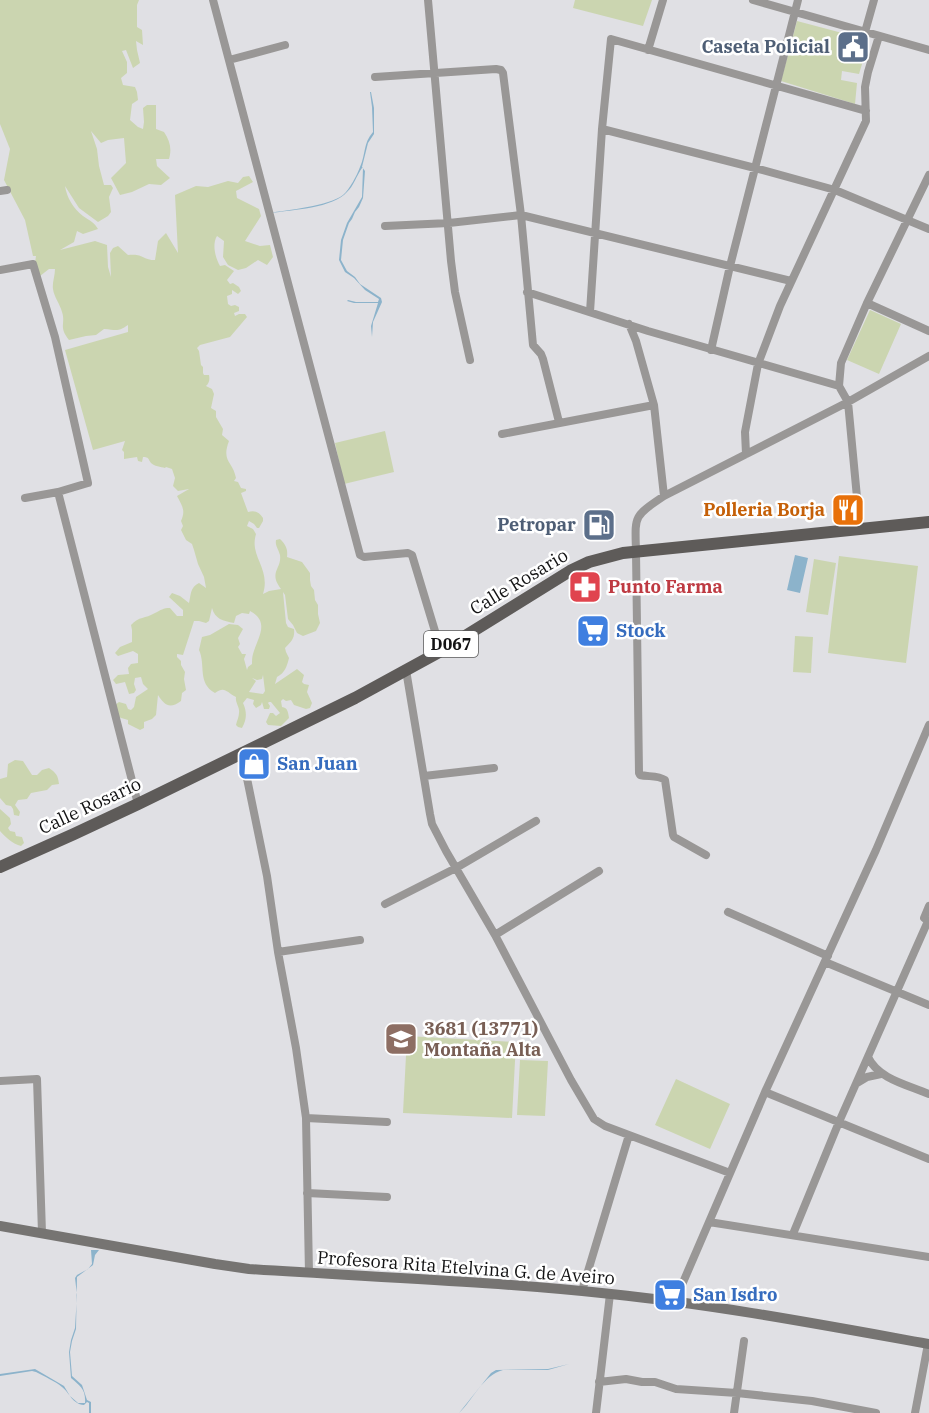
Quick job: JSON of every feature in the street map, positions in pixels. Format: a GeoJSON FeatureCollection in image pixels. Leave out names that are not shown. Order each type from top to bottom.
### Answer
{"type":"FeatureCollection","features":[{"type":"Feature","properties":{"kind":"main road","name":"Calle Rosario"},"geometry":{"type":"LineString","coordinates":[[0,867],[75,834],[355,698],[441,651],[570,571],[592,561],[623,553],[929,522]]}},
{"type":"Feature","properties":{"kind":"street"},"geometry":{"type":"LineString","coordinates":[[213,0],[360,555],[364,557],[408,553],[412,555],[441,651]]}},
{"type":"Feature","properties":{"kind":"street"},"geometry":{"type":"LineString","coordinates":[[428,0],[455,292],[470,360]]}},
{"type":"Feature","properties":{"kind":"street"},"geometry":{"type":"LineString","coordinates":[[648,50],[663,0]]}},
{"type":"Feature","properties":{"kind":"street"},"geometry":{"type":"LineString","coordinates":[[753,0],[929,50]]}},
{"type":"Feature","properties":{"kind":"street"},"geometry":{"type":"LineString","coordinates":[[711,350],[730,266],[798,0]]}},
{"type":"Feature","properties":{"kind":"street"},"geometry":{"type":"LineString","coordinates":[[865,32],[874,0]]}},
{"type":"Feature","properties":{"kind":"street"},"geometry":{"type":"LineString","coordinates":[[746,454],[745,432],[758,364],[791,281],[866,121],[865,87],[879,36]]}},
{"type":"Feature","properties":{"kind":"street"},"geometry":{"type":"LineString","coordinates":[[590,312],[602,129],[611,39],[866,111]]}},
{"type":"Feature","properties":{"kind":"street"},"geometry":{"type":"LineString","coordinates":[[229,60],[285,45]]}},
{"type":"Feature","properties":{"kind":"street"},"geometry":{"type":"LineString","coordinates":[[375,77],[496,69],[503,73],[521,215],[533,345],[543,359],[559,422]]}},
{"type":"Feature","properties":{"kind":"street"},"geometry":{"type":"LineString","coordinates":[[602,129],[834,190],[929,229]]}},
{"type":"Feature","properties":{"kind":"street"},"geometry":{"type":"LineString","coordinates":[[860,529],[848,402],[839,386],[841,363],[867,303],[929,175]]}},
{"type":"Feature","properties":{"kind":"street"},"geometry":{"type":"LineString","coordinates":[[384,226],[449,223],[521,215],[791,281]]}},
{"type":"Feature","properties":{"kind":"street"},"geometry":{"type":"LineString","coordinates":[[0,270],[33,264],[55,337],[88,483],[58,492],[25,498]]}},
{"type":"Feature","properties":{"kind":"street"},"geometry":{"type":"LineString","coordinates":[[527,292],[711,350],[839,386]]}},
{"type":"Feature","properties":{"kind":"street"},"geometry":{"type":"LineString","coordinates":[[867,303],[929,331]]}},
{"type":"Feature","properties":{"kind":"street"},"geometry":{"type":"LineString","coordinates":[[629,324],[654,405],[664,496]]}},
{"type":"Feature","properties":{"kind":"street"},"geometry":{"type":"LineString","coordinates":[[636,341],[637,335],[645,330]]}},
{"type":"Feature","properties":{"kind":"street"},"geometry":{"type":"LineString","coordinates":[[706,855],[673,835],[665,780],[662,777],[644,776],[639,773],[637,519],[641,512],[664,496],[848,402],[929,356]]}},
{"type":"Feature","properties":{"kind":"street"},"geometry":{"type":"LineString","coordinates":[[502,434],[654,405]]}},
{"type":"Feature","properties":{"kind":"street"},"geometry":{"type":"LineString","coordinates":[[58,492],[138,804]]}},
{"type":"Feature","properties":{"kind":"street"},"geometry":{"type":"LineString","coordinates":[[406,670],[432,824],[495,935],[588,1110],[598,1122],[730,1173]]}},
{"type":"Feature","properties":{"kind":"street"},"geometry":{"type":"LineString","coordinates":[[675,1302],[765,1092],[876,850],[928,728]]}},
{"type":"Feature","properties":{"kind":"street"},"geometry":{"type":"LineString","coordinates":[[242,754],[264,855],[306,1118],[309,1273]]}},
{"type":"Feature","properties":{"kind":"street"},"geometry":{"type":"LineString","coordinates":[[424,776],[494,768]]}},
{"type":"Feature","properties":{"kind":"street"},"geometry":{"type":"LineString","coordinates":[[385,904],[456,868],[536,821]]}},
{"type":"Feature","properties":{"kind":"street"},"geometry":{"type":"LineString","coordinates":[[495,935],[599,871]]}},
{"type":"Feature","properties":{"kind":"street"},"geometry":{"type":"LineString","coordinates":[[793,1234],[839,1122],[928,921],[924,918],[929,906]]}},
{"type":"Feature","properties":{"kind":"street"},"geometry":{"type":"LineString","coordinates":[[728,912],[929,1005]]}},
{"type":"Feature","properties":{"kind":"street"},"geometry":{"type":"LineString","coordinates":[[278,952],[360,940]]}},
{"type":"Feature","properties":{"kind":"street"},"geometry":{"type":"LineString","coordinates":[[868,1057],[881,1074],[929,1094]]}},
{"type":"Feature","properties":{"kind":"street"},"geometry":{"type":"LineString","coordinates":[[857,1083],[867,1077],[881,1074]]}},
{"type":"Feature","properties":{"kind":"street"},"geometry":{"type":"LineString","coordinates":[[0,1081],[38,1079],[42,1233]]}},
{"type":"Feature","properties":{"kind":"street"},"geometry":{"type":"LineString","coordinates":[[765,1092],[929,1159]]}},
{"type":"Feature","properties":{"kind":"street"},"geometry":{"type":"LineString","coordinates":[[306,1118],[387,1122]]}},
{"type":"Feature","properties":{"kind":"street"},"geometry":{"type":"LineString","coordinates":[[582,1291],[629,1135]]}},
{"type":"Feature","properties":{"kind":"street"},"geometry":{"type":"LineString","coordinates":[[307,1193],[387,1197]]}},
{"type":"Feature","properties":{"kind":"street"},"geometry":{"type":"LineString","coordinates":[[709,1222],[929,1257]]}},
{"type":"Feature","properties":{"kind":"street","name":"Profesora Rita Etelvina G. de Aveiro"},"geometry":{"type":"LineString","coordinates":[[0,1226],[249,1269],[470,1282],[610,1294],[756,1314],[928,1344]]}},
{"type":"Feature","properties":{"kind":"street"},"geometry":{"type":"LineString","coordinates":[[596,1413],[610,1294]]}},
{"type":"Feature","properties":{"kind":"street"},"geometry":{"type":"LineString","coordinates":[[734,1413],[744,1341]]}},
{"type":"Feature","properties":{"kind":"street"},"geometry":{"type":"LineString","coordinates":[[915,1413],[928,1344]]}},
{"type":"Feature","properties":{"kind":"street"},"geometry":{"type":"LineString","coordinates":[[599,1382],[626,1379],[655,1382],[676,1389],[819,1402],[876,1413]]}},
{"type":"Feature","properties":{"kind":"green space"},"geometry":{"type":"Polygon","coordinates":[[[0,0],[139,0],[137,27],[142,30],[143,45],[136,41],[140,63],[133,68],[126,50],[122,51],[127,62],[127,73],[121,78],[123,85],[135,87],[137,92],[138,100],[132,104],[130,120],[138,127],[143,129],[143,108],[147,105],[156,105],[156,129],[164,132],[170,148],[169,159],[156,159],[157,166],[170,178],[161,185],[149,184],[120,195],[111,178],[126,163],[124,138],[101,143],[91,131],[104,185],[111,185],[113,188],[109,197],[111,212],[98,222],[79,208],[65,186],[73,206],[98,229],[83,234],[77,231],[74,242],[60,250],[95,241],[107,245],[111,277],[110,253],[118,246],[128,255],[155,260],[158,241],[166,233],[178,253],[175,195],[196,186],[208,187],[228,181],[238,183],[243,177],[249,176],[253,182],[236,191],[237,198],[259,209],[261,216],[245,241],[260,246],[270,245],[273,257],[267,265],[258,260],[238,270],[228,265],[223,257],[224,241],[217,236],[214,247],[218,262],[220,266],[225,265],[234,271],[227,280],[230,284],[233,283],[239,287],[241,291],[238,294],[232,290],[232,294],[227,296],[228,304],[239,307],[239,311],[234,313],[235,316],[245,314],[247,317],[230,337],[200,345],[197,348],[203,373],[209,375],[206,386],[212,389],[214,394],[211,408],[216,411],[216,417],[223,429],[222,435],[229,441],[226,453],[235,472],[234,481],[238,482],[241,488],[246,489],[241,493],[248,512],[257,512],[263,518],[259,528],[249,521],[247,526],[256,534],[255,549],[265,585],[263,594],[281,589],[275,574],[280,560],[276,540],[280,539],[286,547],[287,557],[302,562],[310,573],[311,586],[318,605],[320,623],[316,631],[303,636],[297,633],[288,619],[283,592],[286,623],[288,627],[294,629],[294,635],[285,648],[289,658],[286,666],[277,677],[275,684],[297,669],[304,675],[302,682],[309,685],[307,692],[312,703],[310,708],[306,709],[294,705],[291,700],[283,699],[282,707],[287,709],[289,718],[281,726],[268,725],[266,722],[270,713],[276,716],[280,713],[271,702],[268,703],[269,709],[264,709],[262,702],[256,708],[253,704],[254,700],[247,698],[243,703],[246,712],[245,722],[242,728],[238,727],[236,725],[239,711],[236,697],[226,690],[215,693],[206,684],[199,650],[202,637],[229,624],[238,625],[243,629],[238,638],[240,644],[238,647],[242,654],[246,654],[244,659],[247,670],[252,664],[261,631],[260,620],[250,611],[249,614],[242,613],[236,616],[234,623],[220,619],[212,608],[209,621],[206,623],[194,621],[183,655],[177,654],[185,672],[186,690],[182,693],[181,701],[171,706],[163,702],[158,695],[156,715],[144,722],[144,728],[140,730],[128,724],[128,720],[118,717],[115,705],[119,702],[126,704],[131,710],[136,697],[148,689],[141,677],[135,678],[136,690],[129,694],[125,682],[116,684],[113,680],[118,675],[129,674],[128,668],[131,664],[138,663],[138,654],[133,651],[118,656],[115,653],[120,647],[132,642],[131,625],[139,619],[166,608],[170,608],[177,616],[183,616],[183,610],[169,597],[172,593],[189,603],[191,592],[196,585],[199,583],[206,588],[192,544],[186,540],[181,530],[183,511],[177,496],[189,489],[178,491],[173,486],[175,478],[172,469],[154,465],[146,457],[143,457],[142,462],[138,461],[137,457],[124,459],[122,450],[125,441],[93,450],[65,350],[128,332],[128,325],[119,330],[104,329],[96,335],[69,340],[63,328],[62,312],[53,289],[55,269],[49,269],[40,276],[25,220],[4,180],[10,149],[0,124],[0,0]],[[263,675],[262,679],[252,678],[256,681],[249,692],[263,694],[265,691],[263,675]]]}},
{"type":"Feature","properties":{"kind":"green space"},"geometry":{"type":"Polygon","coordinates":[[[575,0],[652,0],[643,26],[573,8],[575,0]]]}},
{"type":"Feature","properties":{"kind":"green space"},"geometry":{"type":"Polygon","coordinates":[[[797,21],[846,34],[843,47],[855,50],[859,38],[869,41],[859,74],[842,71],[841,80],[857,83],[855,104],[781,81],[797,21]]]}},
{"type":"Feature","properties":{"kind":"green space"},"geometry":{"type":"Polygon","coordinates":[[[870,310],[901,324],[879,374],[847,360],[870,310]]]}},
{"type":"Feature","properties":{"kind":"green space"},"geometry":{"type":"Polygon","coordinates":[[[385,431],[394,472],[344,484],[335,443],[385,431]]]}},
{"type":"Feature","properties":{"kind":"green space"},"geometry":{"type":"Polygon","coordinates":[[[839,556],[918,566],[906,663],[828,653],[839,556]]]}},
{"type":"Feature","properties":{"kind":"green space"},"geometry":{"type":"Polygon","coordinates":[[[814,559],[836,563],[828,615],[806,612],[814,559]]]}},
{"type":"Feature","properties":{"kind":"green space"},"geometry":{"type":"Polygon","coordinates":[[[795,636],[813,637],[811,673],[793,672],[795,636]]]}},
{"type":"Feature","properties":{"kind":"green space"},"geometry":{"type":"Polygon","coordinates":[[[15,760],[23,761],[32,775],[37,775],[49,768],[56,774],[59,784],[52,785],[47,790],[31,793],[27,799],[18,800],[15,805],[20,812],[19,816],[14,815],[11,806],[6,805],[0,798],[0,779],[7,777],[8,764],[15,760]]]}},
{"type":"Feature","properties":{"kind":"green space"},"geometry":{"type":"Polygon","coordinates":[[[0,809],[10,818],[11,824],[8,828],[10,831],[22,837],[24,843],[21,846],[9,840],[0,831],[0,809]]]}},
{"type":"Feature","properties":{"kind":"green space"},"geometry":{"type":"Polygon","coordinates":[[[407,1036],[516,1042],[512,1118],[403,1113],[407,1036]]]}},
{"type":"Feature","properties":{"kind":"green space"},"geometry":{"type":"Polygon","coordinates":[[[520,1060],[548,1061],[545,1116],[517,1115],[520,1060]]]}},
{"type":"Feature","properties":{"kind":"green space"},"geometry":{"type":"Polygon","coordinates":[[[676,1079],[730,1104],[710,1149],[655,1125],[676,1079]]]}},
{"type":"Feature","properties":{"kind":"water"},"geometry":{"type":"Polygon","coordinates":[[[371,92],[374,108],[374,134],[368,143],[363,168],[349,190],[341,197],[332,202],[312,207],[269,213],[318,205],[337,199],[346,192],[357,174],[368,140],[373,132],[371,92]]]}},
{"type":"Feature","properties":{"kind":"water"},"geometry":{"type":"Polygon","coordinates":[[[363,168],[365,171],[363,198],[349,223],[343,240],[341,260],[347,271],[360,284],[381,298],[382,302],[373,322],[372,337],[371,326],[378,303],[347,301],[378,302],[379,299],[365,290],[345,272],[339,260],[341,240],[347,223],[362,197],[363,168]]]}},
{"type":"Feature","properties":{"kind":"water"},"geometry":{"type":"Polygon","coordinates":[[[795,555],[808,558],[800,593],[787,590],[795,555]]]}},
{"type":"Feature","properties":{"kind":"water"},"geometry":{"type":"Polygon","coordinates":[[[91,1250],[99,1250],[95,1255],[93,1265],[88,1268],[92,1264],[91,1250]]]}},
{"type":"Feature","properties":{"kind":"water"},"geometry":{"type":"Polygon","coordinates":[[[87,1270],[77,1277],[77,1292],[75,1278],[87,1270]]]}},
{"type":"Feature","properties":{"kind":"water"},"geometry":{"type":"Polygon","coordinates":[[[76,1303],[76,1329],[70,1352],[72,1376],[82,1385],[87,1400],[91,1402],[91,1413],[89,1413],[89,1403],[84,1405],[77,1403],[70,1396],[78,1403],[85,1403],[83,1391],[71,1378],[69,1352],[75,1328],[76,1303]]]}},
{"type":"Feature","properties":{"kind":"water"},"geometry":{"type":"Polygon","coordinates":[[[569,1364],[548,1370],[503,1370],[496,1373],[484,1382],[459,1413],[491,1373],[496,1370],[548,1369],[569,1364]]]}},
{"type":"Feature","properties":{"kind":"water"},"geometry":{"type":"Polygon","coordinates":[[[35,1369],[64,1386],[70,1396],[65,1389],[36,1372],[0,1376],[0,1374],[35,1369]]]}},
{"type":"Feature","properties":{"kind":"place","name":"Caseta Policial"},"geometry":{"type":"Point","coordinates":[853,47]}},
{"type":"Feature","properties":{"kind":"place","name":"Polleria Borja"},"geometry":{"type":"Point","coordinates":[848,510]}},
{"type":"Feature","properties":{"kind":"place","name":"Petropar"},"geometry":{"type":"Point","coordinates":[599,525]}},
{"type":"Feature","properties":{"kind":"place","name":"Punto Farma"},"geometry":{"type":"Point","coordinates":[585,587]}},
{"type":"Feature","properties":{"kind":"place","name":"Stock"},"geometry":{"type":"Point","coordinates":[593,631]}},
{"type":"Feature","properties":{"kind":"place","name":"San Juan"},"geometry":{"type":"Point","coordinates":[254,764]}},
{"type":"Feature","properties":{"kind":"place","name":"3681 (13771) Montaña Alta"},"geometry":{"type":"Point","coordinates":[401,1039]}},
{"type":"Feature","properties":{"kind":"place","name":"San Isdro"},"geometry":{"type":"Point","coordinates":[670,1295]}}]}
